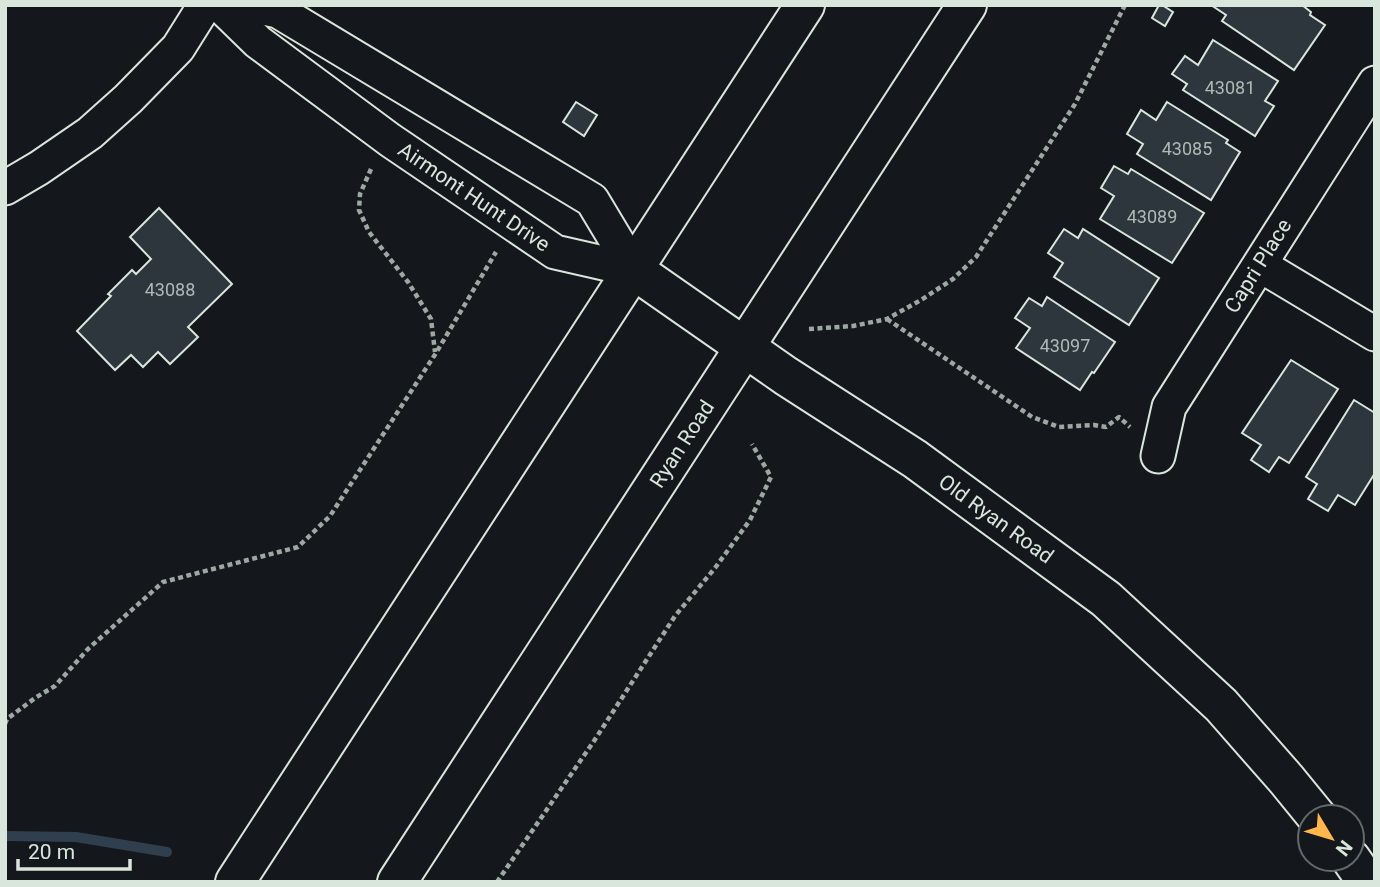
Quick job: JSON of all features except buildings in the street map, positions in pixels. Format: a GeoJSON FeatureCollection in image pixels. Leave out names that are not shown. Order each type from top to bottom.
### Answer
{"type":"FeatureCollection","features":[{"type":"Feature","properties":{"kind":"main road"},"geometry":{"type":"LineString","coordinates":[[235,882],[805,5]]}},
{"type":"Feature","properties":{"kind":"main road","name":"Ryan Road"},"geometry":{"type":"LineString","coordinates":[[397,882],[967,5]]}},
{"type":"Feature","properties":{"kind":"main road","name":"Old Ryan Road"},"geometry":{"type":"LineString","coordinates":[[634,270],[786,376],[915,459],[1105,599],[1220,705],[1306,803]]}},
{"type":"Feature","properties":{"kind":"street"},"geometry":{"type":"LineString","coordinates":[[5,188],[40,168],[90,133],[128,99],[178,48],[205,5]]}},
{"type":"Feature","properties":{"kind":"street","name":"Airmont Hunt Drive"},"geometry":{"type":"LineString","coordinates":[[220,5],[258,42],[390,140],[555,253],[634,270]]}},
{"type":"Feature","properties":{"kind":"street"},"geometry":{"type":"LineString","coordinates":[[250,5],[278,11],[592,200],[634,270]]}},
{"type":"Feature","properties":{"kind":"street","name":"Capri Place"},"geometry":{"type":"LineString","coordinates":[[1158,456],[1169,407],[1375,83]]}},
{"type":"Feature","properties":{"kind":"street"},"geometry":{"type":"LineString","coordinates":[[1260,265],[1375,334]]}},
{"type":"Feature","properties":{"kind":"path"},"geometry":{"type":"LineString","coordinates":[[809,329],[853,326],[887,318],[953,279],[976,257],[1075,104],[1125,5]]}},
{"type":"Feature","properties":{"kind":"path"},"geometry":{"type":"LineString","coordinates":[[375,161],[360,194],[359,210],[369,232],[408,282],[431,319],[436,353]]}},
{"type":"Feature","properties":{"kind":"path"},"geometry":{"type":"LineString","coordinates":[[5,724],[7,719],[55,686],[88,649],[163,582],[298,547],[330,516],[436,353],[499,246]]}},
{"type":"Feature","properties":{"kind":"path"},"geometry":{"type":"LineString","coordinates":[[887,318],[1032,417],[1059,427],[1106,427],[1119,417],[1158,456]]}},
{"type":"Feature","properties":{"kind":"path"},"geometry":{"type":"LineString","coordinates":[[497,882],[675,617],[750,520],[771,477],[752,444]]}},
{"type":"Feature","properties":{"kind":"waterway"},"geometry":{"type":"LineString","coordinates":[[5,836],[76,837],[167,852]]}}]}
